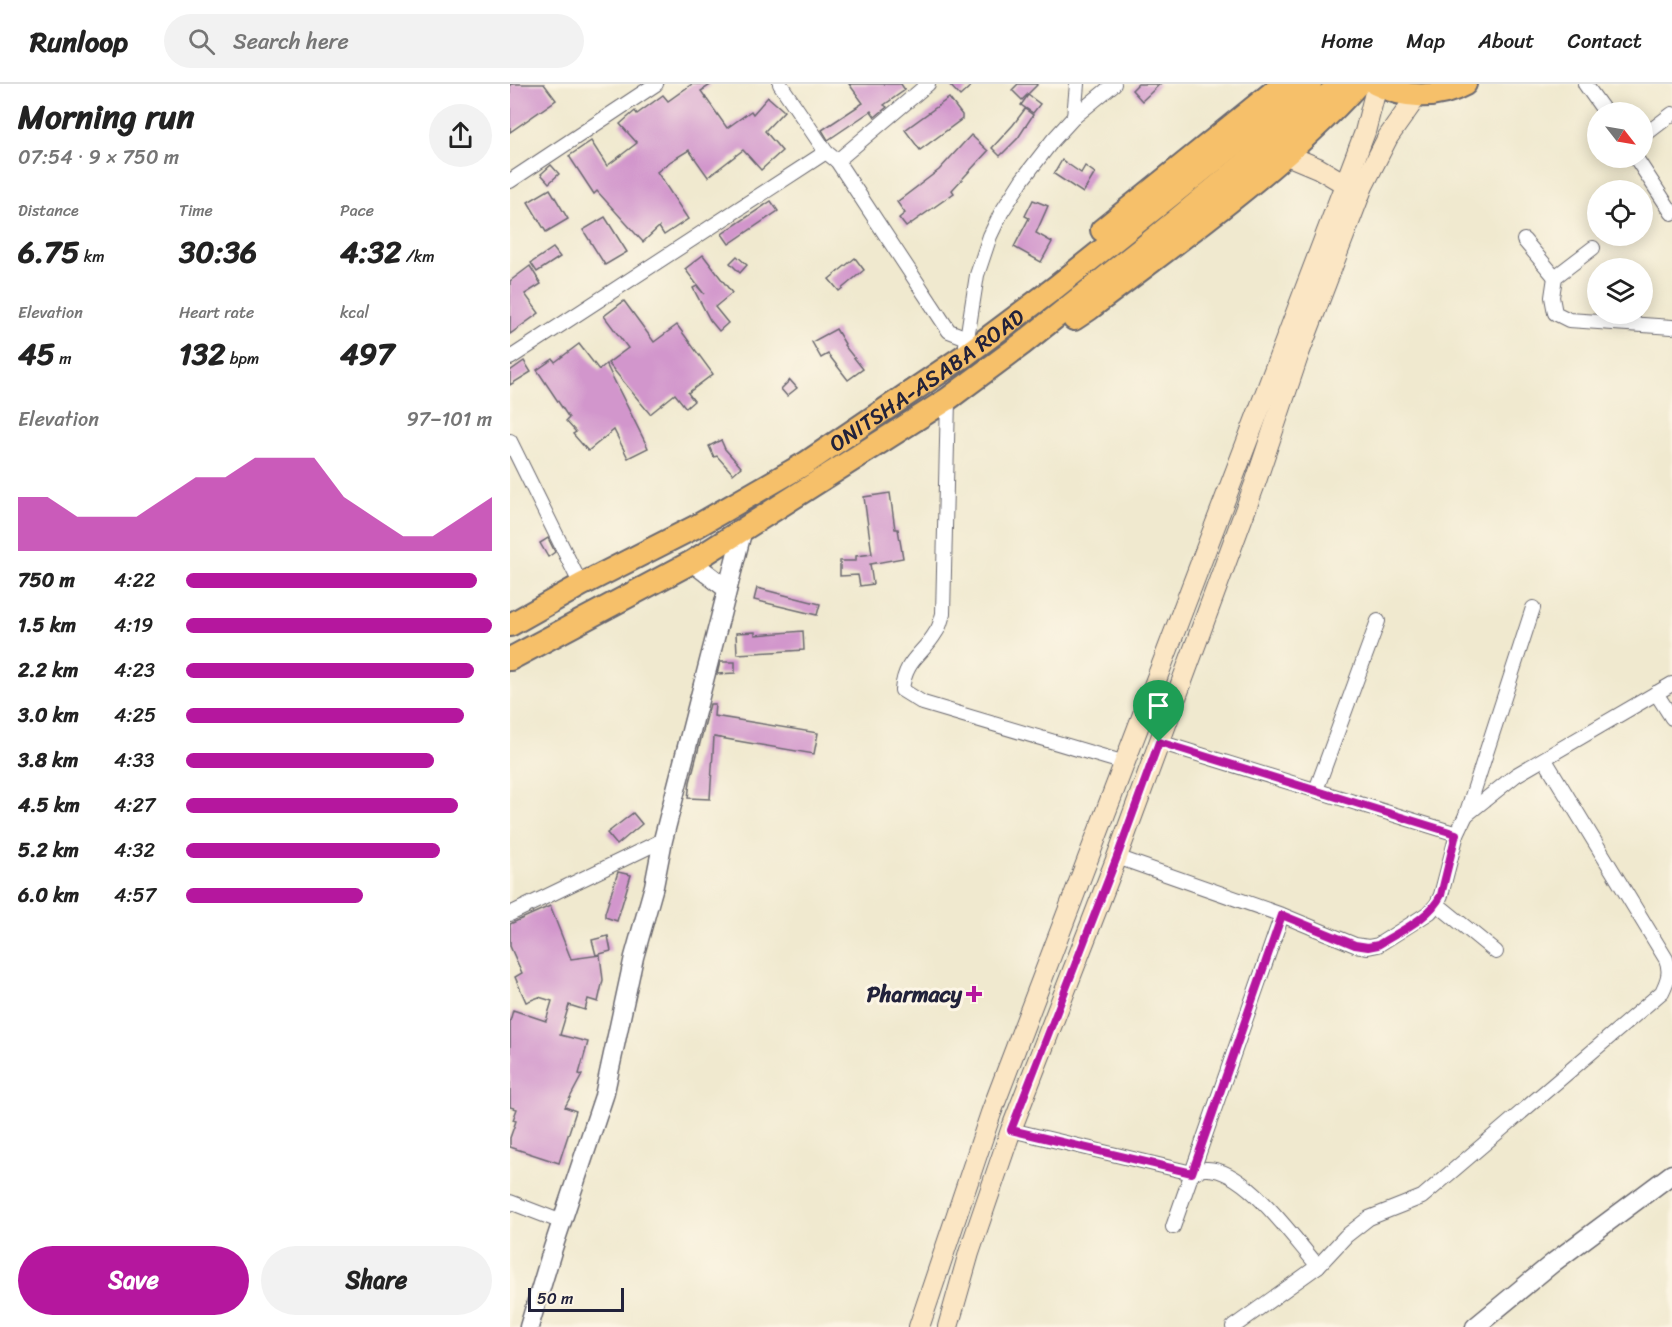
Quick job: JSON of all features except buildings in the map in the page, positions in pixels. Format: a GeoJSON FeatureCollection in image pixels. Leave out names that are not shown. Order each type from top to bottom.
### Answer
{"type":"FeatureCollection","features":[{"type":"Feature","properties":{"kind":"main road"},"geometry":{"type":"LineString","coordinates":[[996,332],[1005,315],[1046,275],[1283,84]]}},
{"type":"Feature","properties":{"kind":"main road","name":"ONITSHA-ASABA ROAD"},"geometry":{"type":"LineString","coordinates":[[510,625],[581,585],[697,526],[806,463],[966,347],[996,332],[1056,287],[1310,84]]}},
{"type":"Feature","properties":{"kind":"main road"},"geometry":{"type":"LineString","coordinates":[[510,659],[692,562],[948,399],[1022,344],[1239,170],[1341,84]]}},
{"type":"Feature","properties":{"kind":"main road"},"geometry":{"type":"LineString","coordinates":[[1022,344],[1089,309],[1287,155],[1330,115],[1358,84]]}},
{"type":"Feature","properties":{"kind":"main road"},"geometry":{"type":"LineString","coordinates":[[919,1327],[991,1113],[1365,132],[1376,84],[1403,94],[1417,96],[1446,92],[1465,84]]}},
{"type":"Feature","properties":{"kind":"main road"},"geometry":{"type":"LineString","coordinates":[[948,1327],[969,1253],[1011,1130],[1117,857],[1256,481],[1298,356],[1363,186],[1388,137],[1417,96]]}},
{"type":"Feature","properties":{"kind":"main road"},"geometry":{"type":"LineString","coordinates":[[1287,155],[1318,168],[1345,184]]}},
{"type":"Feature","properties":{"kind":"street"},"geometry":{"type":"LineString","coordinates":[[510,181],[656,84]]}},
{"type":"Feature","properties":{"kind":"street"},"geometry":{"type":"LineString","coordinates":[[780,84],[832,156],[949,332],[966,347]]}},
{"type":"Feature","properties":{"kind":"street"},"geometry":{"type":"LineString","coordinates":[[510,358],[832,156],[928,84]]}},
{"type":"Feature","properties":{"kind":"street"},"geometry":{"type":"LineString","coordinates":[[1074,117],[1077,84]]}},
{"type":"Feature","properties":{"kind":"street"},"geometry":{"type":"LineString","coordinates":[[966,347],[977,275],[990,236],[1001,213],[1022,180],[1053,140],[1074,117],[1114,84]]}},
{"type":"Feature","properties":{"kind":"street"},"geometry":{"type":"LineString","coordinates":[[1585,84],[1598,102]]}},
{"type":"Feature","properties":{"kind":"street"},"geometry":{"type":"LineString","coordinates":[[1653,129],[1672,114]]}},
{"type":"Feature","properties":{"kind":"street"},"geometry":{"type":"LineString","coordinates":[[1642,168],[1672,213]]}},
{"type":"Feature","properties":{"kind":"street"},"geometry":{"type":"LineString","coordinates":[[1524,240],[1555,277]]}},
{"type":"Feature","properties":{"kind":"street"},"geometry":{"type":"LineString","coordinates":[[1593,248],[1555,277],[1552,297],[1556,313],[1569,320],[1672,327]]}},
{"type":"Feature","properties":{"kind":"street"},"geometry":{"type":"LineString","coordinates":[[948,399],[943,614],[937,631],[911,662],[903,677],[902,690],[923,703],[1125,763]]}},
{"type":"Feature","properties":{"kind":"street"},"geometry":{"type":"LineString","coordinates":[[510,441],[581,585]]}},
{"type":"Feature","properties":{"kind":"street"},"geometry":{"type":"LineString","coordinates":[[529,1327],[604,1096],[634,957],[654,886],[663,840],[743,529]]}},
{"type":"Feature","properties":{"kind":"street"},"geometry":{"type":"LineString","coordinates":[[692,562],[727,589]]}},
{"type":"Feature","properties":{"kind":"street"},"geometry":{"type":"LineString","coordinates":[[1117,857],[1282,915],[1355,945],[1368,947],[1378,945],[1430,912],[1437,904],[1456,834],[1466,815],[1533,608]]}},
{"type":"Feature","properties":{"kind":"street"},"geometry":{"type":"LineString","coordinates":[[1316,790],[1378,621]]}},
{"type":"Feature","properties":{"kind":"street"},"geometry":{"type":"LineString","coordinates":[[1466,815],[1516,775],[1672,684]]}},
{"type":"Feature","properties":{"kind":"street"},"geometry":{"type":"LineString","coordinates":[[1656,693],[1672,718]]}},
{"type":"Feature","properties":{"kind":"street"},"geometry":{"type":"LineString","coordinates":[[1159,742],[1456,834]]}},
{"type":"Feature","properties":{"kind":"street"},"geometry":{"type":"LineString","coordinates":[[1233,1327],[1318,1266],[1346,1236],[1369,1218],[1422,1197],[1662,992],[1668,979],[1669,967],[1666,959],[1545,760]]}},
{"type":"Feature","properties":{"kind":"street"},"geometry":{"type":"LineString","coordinates":[[510,914],[663,840]]}},
{"type":"Feature","properties":{"kind":"street"},"geometry":{"type":"LineString","coordinates":[[1437,904],[1496,952]]}},
{"type":"Feature","properties":{"kind":"street"},"geometry":{"type":"LineString","coordinates":[[1173,1227],[1282,915]]}},
{"type":"Feature","properties":{"kind":"street"},"geometry":{"type":"LineString","coordinates":[[1011,1130],[1192,1173],[1204,1168],[1223,1172],[1250,1188],[1318,1266]]}},
{"type":"Feature","properties":{"kind":"street"},"geometry":{"type":"LineString","coordinates":[[1475,1327],[1554,1262],[1671,1177]]}},
{"type":"Feature","properties":{"kind":"street"},"geometry":{"type":"LineString","coordinates":[[510,1202],[562,1222]]}},
{"type":"Feature","properties":{"kind":"place","name":"Pharmacy"},"geometry":{"type":"Point","coordinates":[974,994]}},
{"type":"Feature","properties":{"kind":"route"},"geometry":{"type":"LineString","coordinates":[[1159,742],[1456,834],[1437,904],[1430,912],[1378,945],[1368,947],[1355,945],[1282,915],[1192,1173],[1011,1130],[1159,742]]}}]}
